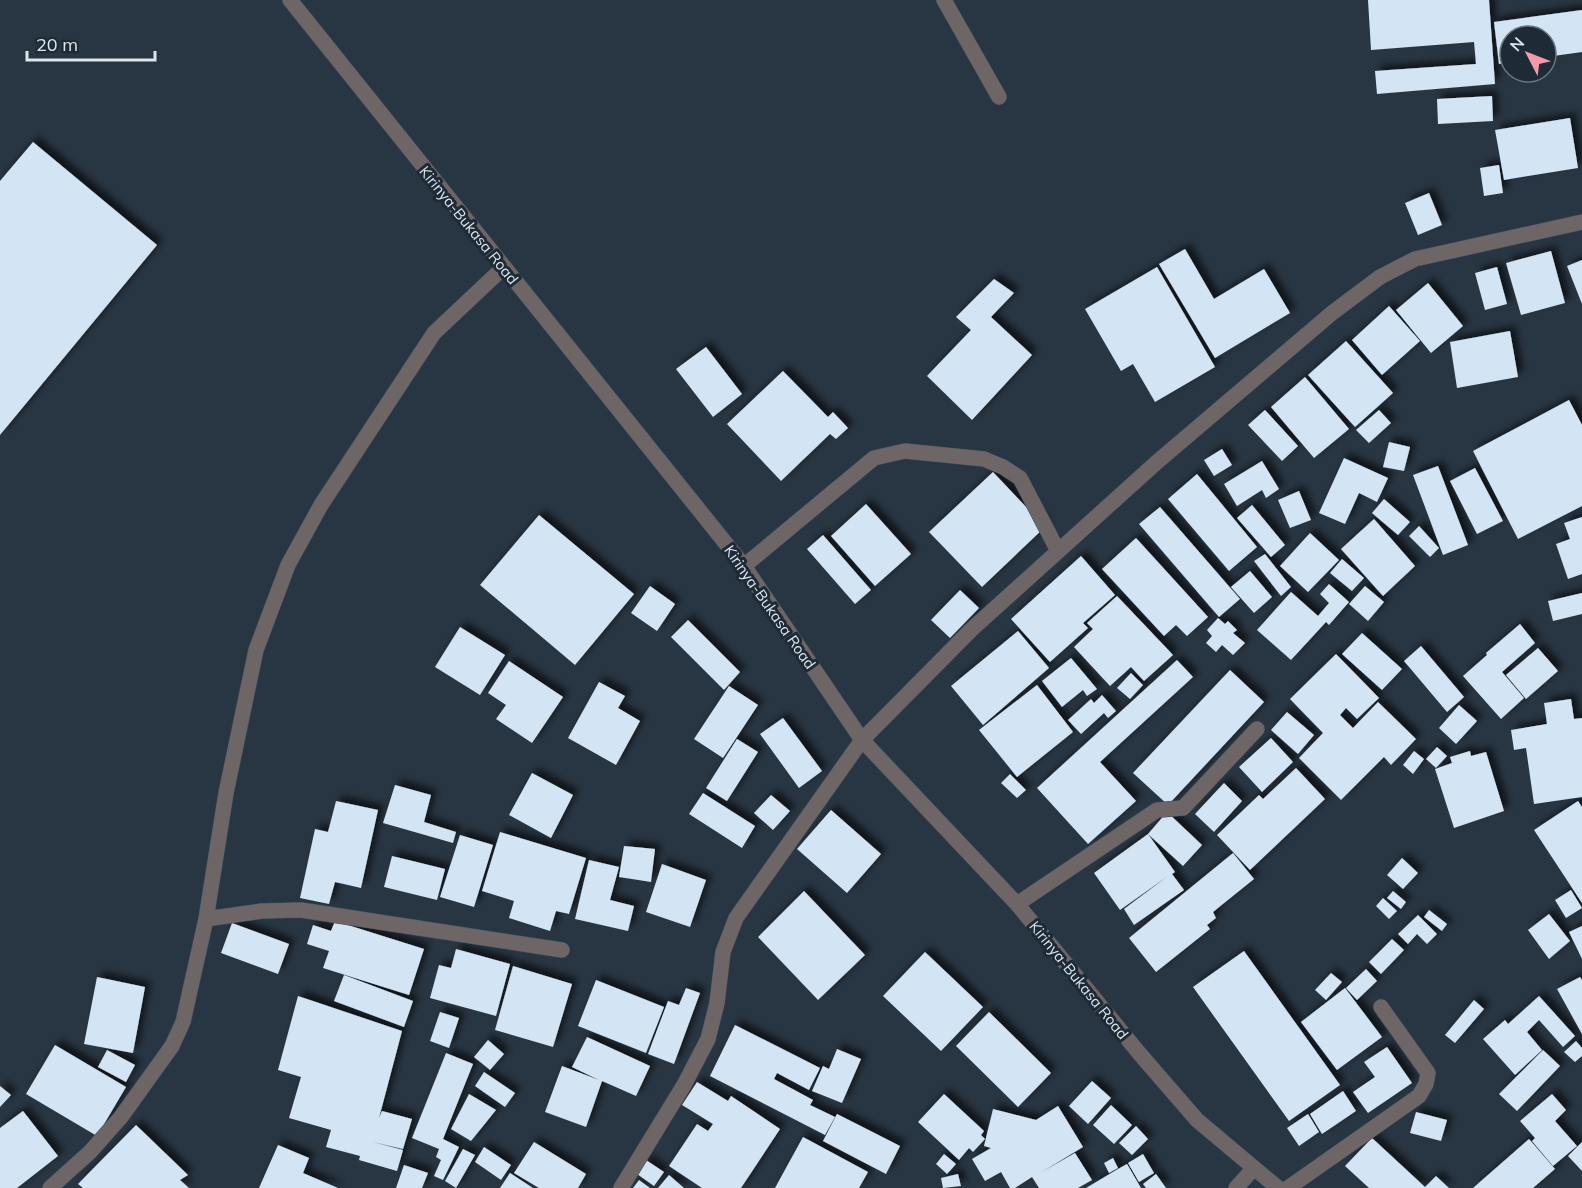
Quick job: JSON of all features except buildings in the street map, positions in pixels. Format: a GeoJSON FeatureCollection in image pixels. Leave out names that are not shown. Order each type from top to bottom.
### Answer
{"type":"FeatureCollection","features":[{"type":"Feature","properties":{"kind":"street","name":"Kirinya-Bukasa Road"},"geometry":{"type":"LineString","coordinates":[[290,0],[744,566],[862,740],[1017,904],[1197,1120],[1278,1188]]}},
{"type":"Feature","properties":{"kind":"street"},"geometry":{"type":"LineString","coordinates":[[944,0],[999,97]]}},
{"type":"Feature","properties":{"kind":"street"},"geometry":{"type":"LineString","coordinates":[[621,1188],[684,1085],[708,1039],[717,1003],[723,952],[736,918],[862,740],[972,629],[1165,455],[1332,314],[1380,277],[1415,259],[1582,222]]}},
{"type":"Feature","properties":{"kind":"street"},"geometry":{"type":"LineString","coordinates":[[50,1188],[90,1152],[113,1126],[172,1046],[183,1022],[206,919],[226,793],[256,650],[288,566],[321,505],[434,333],[503,268]]}},
{"type":"Feature","properties":{"kind":"street"},"geometry":{"type":"LineString","coordinates":[[744,566],[874,458],[905,451],[984,459],[1020,478],[1058,551]]}},
{"type":"Feature","properties":{"kind":"street"},"geometry":{"type":"LineString","coordinates":[[1017,904],[1157,810],[1183,808],[1257,729]]}},
{"type":"Feature","properties":{"kind":"street"},"geometry":{"type":"LineString","coordinates":[[206,919],[262,911],[301,910],[562,950]]}},
{"type":"Feature","properties":{"kind":"street"},"geometry":{"type":"LineString","coordinates":[[1288,1188],[1419,1096],[1426,1084],[1428,1073],[1381,1007]]}},
{"type":"Feature","properties":{"kind":"street"},"geometry":{"type":"LineString","coordinates":[[1236,1188],[1254,1169]]}}]}
